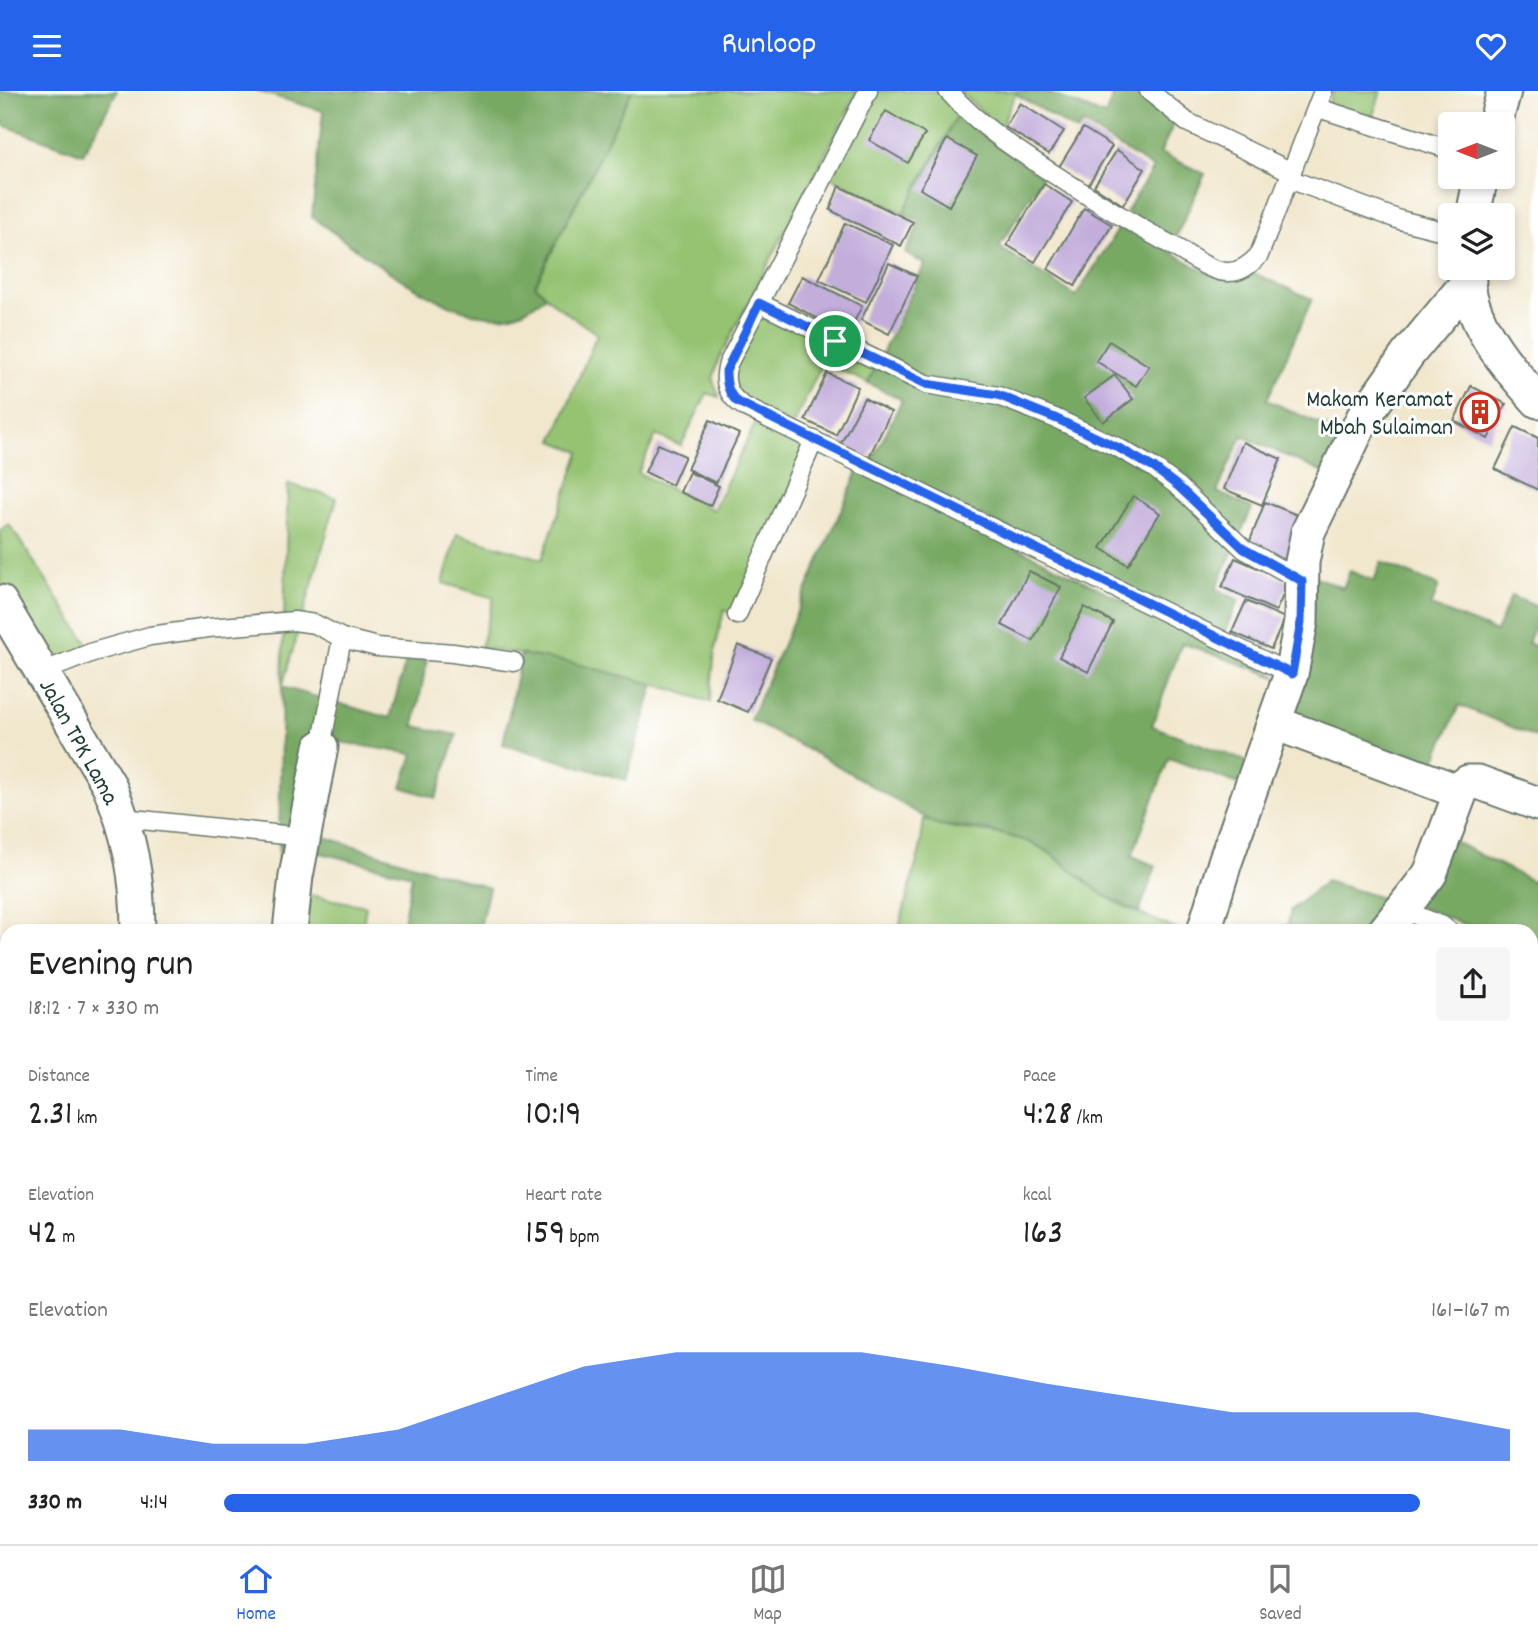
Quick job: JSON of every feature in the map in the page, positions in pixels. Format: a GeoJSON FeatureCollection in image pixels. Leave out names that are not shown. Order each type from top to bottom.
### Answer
{"type":"FeatureCollection","features":[{"type":"Feature","properties":{"kind":"street"},"geometry":{"type":"LineString","coordinates":[[1498,112],[1504,91]]}},
{"type":"Feature","properties":{"kind":"street"},"geometry":{"type":"LineString","coordinates":[[1206,924],[1225,862],[1292,674],[1301,622],[1302,562],[1308,532],[1353,435],[1375,398],[1464,280]]}},
{"type":"Feature","properties":{"kind":"street"},"geometry":{"type":"LineString","coordinates":[[1469,280],[1471,296],[1482,326],[1511,370],[1538,401]]}},
{"type":"Feature","properties":{"kind":"street","name":"Jalan TPK Lama"},"geometry":{"type":"LineString","coordinates":[[0,602],[109,785],[123,818],[133,860],[138,924]]}},
{"type":"Feature","properties":{"kind":"street"},"geometry":{"type":"LineString","coordinates":[[1275,723],[1460,792]]}},
{"type":"Feature","properties":{"kind":"street"},"geometry":{"type":"LineString","coordinates":[[291,924],[303,837],[321,747]]}},
{"type":"Feature","properties":{"kind":"street"},"geometry":{"type":"LineString","coordinates":[[1394,920],[1430,874],[1463,786],[1472,781],[1538,804]]}},
{"type":"Feature","properties":{"kind":"lane"},"geometry":{"type":"LineString","coordinates":[[868,91],[728,364],[726,382],[730,394],[745,407],[1292,674]]}},
{"type":"Feature","properties":{"kind":"lane"},"geometry":{"type":"LineString","coordinates":[[948,91],[974,117],[1018,151],[1102,205],[1215,269],[1227,272],[1250,265],[1259,255],[1320,99],[1438,144]]}},
{"type":"Feature","properties":{"kind":"lane"},"geometry":{"type":"LineString","coordinates":[[1149,91],[1187,122],[1290,176],[1400,220],[1438,230]]}},
{"type":"Feature","properties":{"kind":"lane"},"geometry":{"type":"LineString","coordinates":[[759,303],[926,384],[998,395],[1117,447],[1154,468],[1179,487],[1244,549],[1302,581]]}},
{"type":"Feature","properties":{"kind":"lane"},"geometry":{"type":"LineString","coordinates":[[737,615],[814,440]]}},
{"type":"Feature","properties":{"kind":"lane"},"geometry":{"type":"LineString","coordinates":[[42,672],[136,639],[208,628],[307,622],[323,627],[342,638],[377,647],[453,653],[514,663]]}},
{"type":"Feature","properties":{"kind":"lane"},"geometry":{"type":"LineString","coordinates":[[321,747],[342,638]]}},
{"type":"Feature","properties":{"kind":"lane"},"geometry":{"type":"LineString","coordinates":[[123,818],[303,837]]}},
{"type":"Feature","properties":{"kind":"lane"},"geometry":{"type":"LineString","coordinates":[[1394,920],[1432,924]]}},
{"type":"Feature","properties":{"kind":"green space"},"geometry":{"type":"Polygon","coordinates":[[[0,91],[117,91],[83,154],[0,124],[0,91]]]}},
{"type":"Feature","properties":{"kind":"green space"},"geometry":{"type":"Polygon","coordinates":[[[257,91],[632,91],[535,285],[546,296],[523,311],[507,316],[484,315],[458,309],[432,297],[379,265],[312,217],[323,111],[257,91]]]}},
{"type":"Feature","properties":{"kind":"green space"},"geometry":{"type":"Polygon","coordinates":[[[632,91],[858,91],[718,361],[713,380],[719,397],[707,393],[681,446],[656,435],[638,473],[713,510],[758,418],[818,448],[743,618],[724,610],[715,650],[710,702],[596,669],[480,648],[494,598],[443,583],[457,534],[542,559],[580,452],[553,441],[597,334],[557,306],[535,286],[632,91]]]}},
{"type":"Feature","properties":{"kind":"green space"},"geometry":{"type":"Polygon","coordinates":[[[875,91],[937,91],[958,114],[903,213],[830,177],[875,91]]]}},
{"type":"Feature","properties":{"kind":"green space"},"geometry":{"type":"Polygon","coordinates":[[[959,91],[1017,91],[1000,128],[959,91]]]}},
{"type":"Feature","properties":{"kind":"green space"},"geometry":{"type":"Polygon","coordinates":[[[1017,91],[1044,91],[1105,116],[1115,91],[1136,91],[1174,123],[1160,153],[1205,174],[1175,239],[1126,212],[1153,168],[1083,124],[1077,132],[1016,94],[1017,91]]]}},
{"type":"Feature","properties":{"kind":"green space"},"geometry":{"type":"Polygon","coordinates":[[[1333,91],[1381,91],[1371,122],[1327,108],[1333,91]]]}},
{"type":"Feature","properties":{"kind":"green space"},"geometry":{"type":"Polygon","coordinates":[[[958,114],[973,128],[1042,177],[999,247],[1076,296],[1122,223],[1209,274],[1251,272],[1312,299],[1267,400],[1342,434],[1324,473],[1242,436],[1217,492],[1252,508],[1216,589],[1239,600],[1224,633],[871,463],[902,400],[868,383],[925,264],[905,253],[920,222],[903,213],[958,114]]]}},
{"type":"Feature","properties":{"kind":"green space"},"geometry":{"type":"Polygon","coordinates":[[[766,300],[881,356],[868,383],[823,362],[793,425],[746,401],[732,386],[733,366],[766,300]]]}},
{"type":"Feature","properties":{"kind":"green space"},"geometry":{"type":"Polygon","coordinates":[[[859,469],[1277,677],[1182,643],[1152,726],[1248,762],[1241,785],[1169,758],[1132,856],[1156,866],[1139,912],[1102,894],[1049,852],[1030,842],[987,830],[938,825],[826,759],[750,720],[859,469]]]}},
{"type":"Feature","properties":{"kind":"green space"},"geometry":{"type":"Polygon","coordinates":[[[288,484],[337,498],[282,687],[288,484]]]}},
{"type":"Feature","properties":{"kind":"green space"},"geometry":{"type":"Polygon","coordinates":[[[9,524],[93,652],[51,669],[0,582],[0,530],[9,524]]]}},
{"type":"Feature","properties":{"kind":"green space"},"geometry":{"type":"Polygon","coordinates":[[[1381,562],[1439,586],[1431,606],[1496,632],[1511,596],[1538,607],[1538,619],[1528,643],[1538,647],[1538,738],[1459,705],[1431,770],[1288,716],[1310,575],[1343,588],[1350,571],[1374,581],[1381,562]]]}},
{"type":"Feature","properties":{"kind":"green space"},"geometry":{"type":"Polygon","coordinates":[[[521,654],[573,663],[654,684],[626,780],[503,744],[521,654]]]}},
{"type":"Feature","properties":{"kind":"green space"},"geometry":{"type":"Polygon","coordinates":[[[407,657],[427,660],[414,726],[457,735],[436,798],[402,787],[413,754],[315,738],[293,827],[489,888],[481,924],[403,924],[412,875],[288,845],[278,889],[282,687],[390,718],[407,657]]]}},
{"type":"Feature","properties":{"kind":"green space"},"geometry":{"type":"Polygon","coordinates":[[[924,819],[950,827],[1016,838],[1029,842],[1057,858],[1108,898],[1164,924],[900,924],[920,850],[924,819]]]}},
{"type":"Feature","properties":{"kind":"green space"},"geometry":{"type":"Polygon","coordinates":[[[1451,840],[1538,884],[1538,924],[1462,924],[1415,905],[1451,840]]]}},
{"type":"Feature","properties":{"kind":"green space"},"geometry":{"type":"Polygon","coordinates":[[[1326,881],[1395,902],[1378,924],[1288,924],[1291,910],[1326,881]]]}},
{"type":"Feature","properties":{"kind":"green space"},"geometry":{"type":"Polygon","coordinates":[[[278,889],[366,906],[363,924],[276,924],[278,889]]]}},
{"type":"Feature","properties":{"kind":"building"},"geometry":{"type":"Polygon","coordinates":[[[1020,103],[1064,131],[1049,154],[1005,127],[1020,103]]]}},
{"type":"Feature","properties":{"kind":"building"},"geometry":{"type":"Polygon","coordinates":[[[886,111],[925,134],[908,163],[869,140],[886,111]]]}},
{"type":"Feature","properties":{"kind":"building"},"geometry":{"type":"Polygon","coordinates":[[[1083,128],[1112,146],[1088,185],[1059,167],[1083,128]]]}},
{"type":"Feature","properties":{"kind":"building"},"geometry":{"type":"Polygon","coordinates":[[[947,139],[977,156],[949,206],[920,189],[947,139]]]}},
{"type":"Feature","properties":{"kind":"building"},"geometry":{"type":"Polygon","coordinates":[[[1117,150],[1145,169],[1123,205],[1094,186],[1117,150]]]}},
{"type":"Feature","properties":{"kind":"building"},"geometry":{"type":"Polygon","coordinates":[[[1044,184],[1072,202],[1035,262],[1007,245],[1044,184]]]}},
{"type":"Feature","properties":{"kind":"building"},"geometry":{"type":"Polygon","coordinates":[[[839,186],[913,222],[901,246],[830,210],[839,186]]]}},
{"type":"Feature","properties":{"kind":"building"},"geometry":{"type":"Polygon","coordinates":[[[1084,208],[1112,225],[1075,286],[1048,269],[1084,208]]]}},
{"type":"Feature","properties":{"kind":"building"},"geometry":{"type":"Polygon","coordinates":[[[845,223],[893,245],[866,302],[819,280],[845,223]]]}},
{"type":"Feature","properties":{"kind":"building"},"geometry":{"type":"Polygon","coordinates":[[[889,263],[917,276],[889,334],[861,320],[889,263]]]}},
{"type":"Feature","properties":{"kind":"building"},"geometry":{"type":"Polygon","coordinates":[[[802,276],[862,306],[848,334],[788,303],[802,276]]]}},
{"type":"Feature","properties":{"kind":"building"},"geometry":{"type":"Polygon","coordinates":[[[1109,341],[1149,366],[1136,386],[1096,361],[1109,341]]]}},
{"type":"Feature","properties":{"kind":"building"},"geometry":{"type":"Polygon","coordinates":[[[827,373],[858,387],[836,435],[805,420],[827,373]]]}},
{"type":"Feature","properties":{"kind":"building"},"geometry":{"type":"Polygon","coordinates":[[[1115,375],[1133,399],[1103,422],[1084,398],[1115,375]]]}},
{"type":"Feature","properties":{"kind":"building","name":"Makam Keramat Mbah Sulaiman"},"geometry":{"type":"Polygon","coordinates":[[[1471,386],[1506,404],[1488,439],[1454,421],[1471,386]]]}},
{"type":"Feature","properties":{"kind":"building"},"geometry":{"type":"Polygon","coordinates":[[[864,398],[891,412],[868,459],[840,445],[864,398]]]}},
{"type":"Feature","properties":{"kind":"building"},"geometry":{"type":"Polygon","coordinates":[[[710,420],[739,434],[716,483],[687,469],[710,420]]]}},
{"type":"Feature","properties":{"kind":"building"},"geometry":{"type":"Polygon","coordinates":[[[1515,427],[1538,438],[1538,490],[1495,469],[1515,427]]]}},
{"type":"Feature","properties":{"kind":"building"},"geometry":{"type":"Polygon","coordinates":[[[1243,442],[1281,459],[1262,505],[1224,489],[1243,442]]]}},
{"type":"Feature","properties":{"kind":"building"},"geometry":{"type":"Polygon","coordinates":[[[658,444],[685,456],[672,485],[645,472],[658,444]]]}},
{"type":"Feature","properties":{"kind":"building"},"geometry":{"type":"Polygon","coordinates":[[[689,472],[719,486],[710,506],[680,492],[689,472]]]}},
{"type":"Feature","properties":{"kind":"building"},"geometry":{"type":"Polygon","coordinates":[[[1133,496],[1160,513],[1128,565],[1101,548],[1133,496]]]}},
{"type":"Feature","properties":{"kind":"building"},"geometry":{"type":"Polygon","coordinates":[[[1265,502],[1305,518],[1287,562],[1248,546],[1265,502]]]}},
{"type":"Feature","properties":{"kind":"building"},"geometry":{"type":"Polygon","coordinates":[[[1235,558],[1289,582],[1276,611],[1222,587],[1235,558]]]}},
{"type":"Feature","properties":{"kind":"building"},"geometry":{"type":"Polygon","coordinates":[[[1029,571],[1061,587],[1033,641],[1002,625],[1029,571]]]}},
{"type":"Feature","properties":{"kind":"building"},"geometry":{"type":"Polygon","coordinates":[[[1246,601],[1285,618],[1271,649],[1232,632],[1246,601]]]}},
{"type":"Feature","properties":{"kind":"building"},"geometry":{"type":"Polygon","coordinates":[[[1084,607],[1113,622],[1088,672],[1059,657],[1084,607]]]}},
{"type":"Feature","properties":{"kind":"building"},"geometry":{"type":"Polygon","coordinates":[[[738,645],[771,658],[748,712],[717,699],[738,645]]]}},
{"type":"Feature","properties":{"kind":"place","name":"Makam Keramat Mbah Sulaiman"},"geometry":{"type":"Point","coordinates":[1480,412]}},
{"type":"Feature","properties":{"kind":"route"},"geometry":{"type":"LineString","coordinates":[[759,303],[835,341],[926,384],[998,395],[1117,447],[1154,468],[1179,487],[1244,549],[1302,581],[1301,622],[1292,674],[745,407],[730,394],[726,382],[728,364],[759,303]]}}]}
